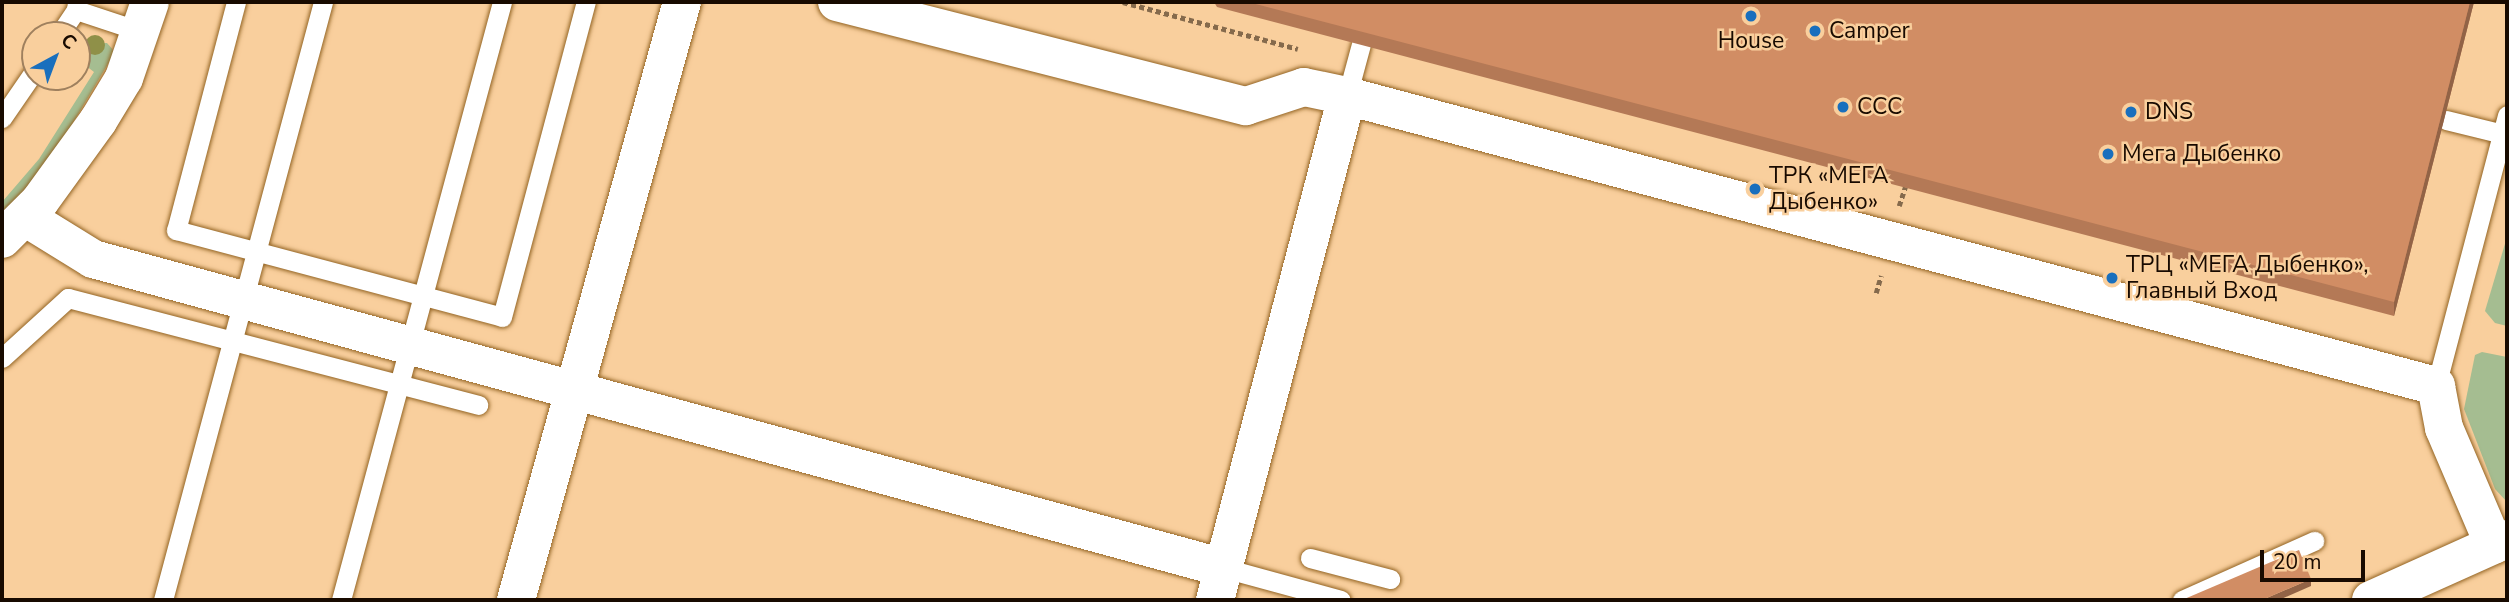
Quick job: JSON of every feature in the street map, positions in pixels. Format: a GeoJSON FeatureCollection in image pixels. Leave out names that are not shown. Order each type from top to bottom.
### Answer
{"type":"FeatureCollection","features":[{"type":"Feature","properties":{"kind":"street"},"geometry":{"type":"LineString","coordinates":[[516,600],[682,2]]}},
{"type":"Feature","properties":{"kind":"street"},"geometry":{"type":"LineString","coordinates":[[837,2],[1246,106],[1304,87],[1347,96],[2436,386],[2444,428],[2501,542],[2371,600]]}},
{"type":"Feature","properties":{"kind":"street"},"geometry":{"type":"LineString","coordinates":[[146,17],[124,78],[98,121],[66,169],[13,228],[93,259],[574,391],[1220,584],[1347,96]]}},
{"type":"Feature","properties":{"kind":"lane"},"geometry":{"type":"LineString","coordinates":[[236,2],[176,230],[502,317],[586,2]]}},
{"type":"Feature","properties":{"kind":"lane"},"geometry":{"type":"LineString","coordinates":[[163,600],[323,2]]}},
{"type":"Feature","properties":{"kind":"lane"},"geometry":{"type":"LineString","coordinates":[[341,600],[502,2]]}},
{"type":"Feature","properties":{"kind":"lane"},"geometry":{"type":"LineString","coordinates":[[68,21],[77,6],[146,17]]}},
{"type":"Feature","properties":{"kind":"lane"},"geometry":{"type":"LineString","coordinates":[[1347,96],[1361,44]]}},
{"type":"Feature","properties":{"kind":"lane"},"geometry":{"type":"LineString","coordinates":[[2,118],[21,90]]}},
{"type":"Feature","properties":{"kind":"lane"},"geometry":{"type":"LineString","coordinates":[[2436,386],[2505,128],[2446,120]]}},
{"type":"Feature","properties":{"kind":"lane"},"geometry":{"type":"LineString","coordinates":[[2,358],[68,298],[478,405]]}},
{"type":"Feature","properties":{"kind":"lane"},"geometry":{"type":"LineString","coordinates":[[2182,600],[2314,541]]}},
{"type":"Feature","properties":{"kind":"lane"},"geometry":{"type":"LineString","coordinates":[[1310,558],[1390,579]]}},
{"type":"Feature","properties":{"kind":"lane"},"geometry":{"type":"LineString","coordinates":[[1220,584],[1341,600]]}},
{"type":"Feature","properties":{"kind":"green space"},"geometry":{"type":"Polygon","coordinates":[[[91,43],[107,43],[115,52],[49,163],[2,217],[2,202],[39,159],[82,91],[91,91],[91,77],[94,72],[91,70],[91,43]]]}},
{"type":"Feature","properties":{"kind":"green space"},"geometry":{"type":"Polygon","coordinates":[[[2507,237],[2507,326],[2495,323],[2485,311],[2507,237]]]}},
{"type":"Feature","properties":{"kind":"green space"},"geometry":{"type":"Polygon","coordinates":[[[2482,352],[2507,357],[2507,502],[2495,489],[2464,409],[2475,355],[2482,352]]]}},
{"type":"Feature","properties":{"kind":"building","name":"Мега Дыбенко"},"geometry":{"type":"Polygon","coordinates":[[[1248,2],[2470,2],[2394,302],[1248,2]]]}},
{"type":"Feature","properties":{"kind":"building"},"geometry":{"type":"Polygon","coordinates":[[[2299,550],[2311,579],[2262,600],[2182,600],[2299,550]]]}},
{"type":"Feature","properties":{"kind":"place","name":"House"},"geometry":{"type":"Point","coordinates":[1751,16]}},
{"type":"Feature","properties":{"kind":"place","name":"Camper"},"geometry":{"type":"Point","coordinates":[1815,31]}},
{"type":"Feature","properties":{"kind":"place","name":"CCC"},"geometry":{"type":"Point","coordinates":[1843,107]}},
{"type":"Feature","properties":{"kind":"place","name":"DNS"},"geometry":{"type":"Point","coordinates":[2131,112]}},
{"type":"Feature","properties":{"kind":"place","name":"Мега Дыбенко"},"geometry":{"type":"Point","coordinates":[2108,154]}},
{"type":"Feature","properties":{"kind":"place","name":"ТРК «МЕГА Дыбенко»"},"geometry":{"type":"Point","coordinates":[1755,189]}},
{"type":"Feature","properties":{"kind":"place","name":"ТРЦ «МЕГА Дыбенко», Главный Вход"},"geometry":{"type":"Point","coordinates":[2112,278]}}]}
